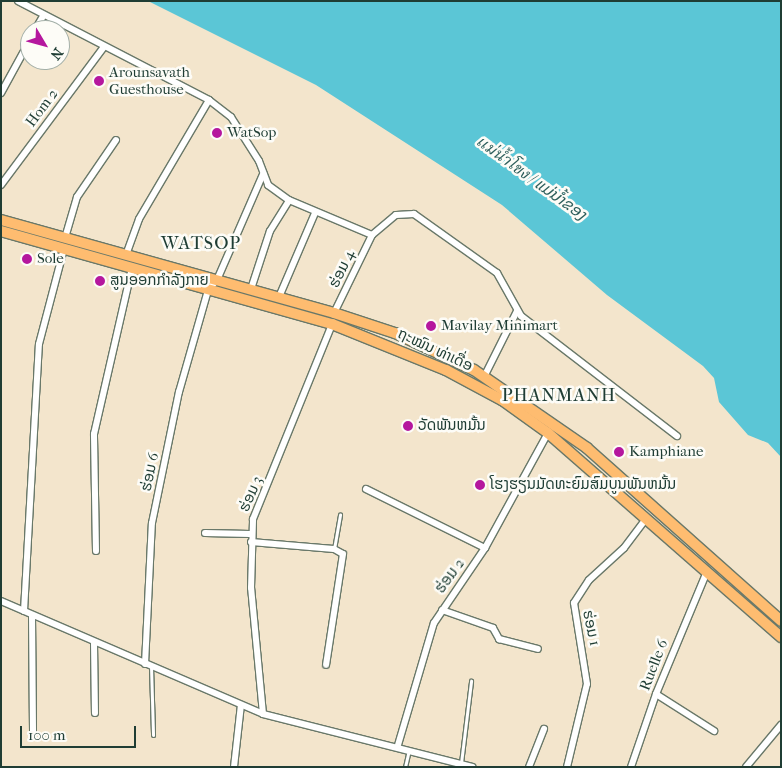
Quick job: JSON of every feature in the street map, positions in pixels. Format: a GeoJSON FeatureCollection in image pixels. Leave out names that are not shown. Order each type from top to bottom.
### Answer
{"type":"FeatureCollection","features":[{"type":"Feature","properties":{"kind":"main road","name":"ຖະໝົນ ທ່າເດື່ອ"},"geometry":{"type":"LineString","coordinates":[[1,220],[132,268],[208,290],[395,333],[485,375],[587,448],[781,620]]}},
{"type":"Feature","properties":{"kind":"main road","name":"ຖະໝົນ ທ່າເດື່ອ"},"geometry":{"type":"LineString","coordinates":[[1,231],[126,255],[279,297],[446,370],[502,400],[548,433],[708,576],[781,637]]}},
{"type":"Feature","properties":{"kind":"main road"},"geometry":{"type":"LineString","coordinates":[[708,576],[719,566]]}},
{"type":"Feature","properties":{"kind":"street"},"geometry":{"type":"LineString","coordinates":[[18,1],[43,16],[209,100],[231,117],[272,190],[289,200],[372,235],[396,215],[414,214],[497,273],[517,311],[677,436]]}},
{"type":"Feature","properties":{"kind":"street"},"geometry":{"type":"LineString","coordinates":[[41,20],[43,16]]}},
{"type":"Feature","properties":{"kind":"street","name":"Hom 2"},"geometry":{"type":"LineString","coordinates":[[1,185],[104,47]]}},
{"type":"Feature","properties":{"kind":"street"},"geometry":{"type":"LineString","coordinates":[[1,93],[20,58]]}},
{"type":"Feature","properties":{"kind":"street"},"geometry":{"type":"LineString","coordinates":[[126,255],[139,220],[209,100]]}},
{"type":"Feature","properties":{"kind":"street"},"geometry":{"type":"LineString","coordinates":[[24,611],[39,344],[77,197],[116,140]]}},
{"type":"Feature","properties":{"kind":"street"},"geometry":{"type":"LineString","coordinates":[[208,290],[217,280],[263,174]]}},
{"type":"Feature","properties":{"kind":"street"},"geometry":{"type":"LineString","coordinates":[[251,289],[270,231],[289,200]]}},
{"type":"Feature","properties":{"kind":"street"},"geometry":{"type":"LineString","coordinates":[[279,297],[316,213]]}},
{"type":"Feature","properties":{"kind":"street","name":"ຮ່ອມ 4"},"geometry":{"type":"LineString","coordinates":[[333,319],[372,235]]}},
{"type":"Feature","properties":{"kind":"street"},"geometry":{"type":"LineString","coordinates":[[96,551],[94,434],[132,268]]}},
{"type":"Feature","properties":{"kind":"street","name":"ຮ່ອມ 6"},"geometry":{"type":"LineString","coordinates":[[148,665],[152,524],[179,392],[208,290]]}},
{"type":"Feature","properties":{"kind":"street"},"geometry":{"type":"LineString","coordinates":[[485,375],[517,311]]}},
{"type":"Feature","properties":{"kind":"street","name":"ຮ່ອມ 3"},"geometry":{"type":"LineString","coordinates":[[263,714],[250,534],[309,372],[333,319]]}},
{"type":"Feature","properties":{"kind":"street","name":"ຮ່ອມ 2"},"geometry":{"type":"LineString","coordinates":[[398,745],[442,610],[485,548],[548,433]]}},
{"type":"Feature","properties":{"kind":"street"},"geometry":{"type":"LineString","coordinates":[[366,489],[485,548]]}},
{"type":"Feature","properties":{"kind":"street","name":"ຮ່ອມ 1"},"geometry":{"type":"LineString","coordinates":[[567,767],[587,684],[574,603],[589,580],[624,548],[646,519]]}},
{"type":"Feature","properties":{"kind":"street"},"geometry":{"type":"LineString","coordinates":[[205,533],[250,534]]}},
{"type":"Feature","properties":{"kind":"street"},"geometry":{"type":"LineString","coordinates":[[251,542],[334,549],[344,558],[326,665]]}},
{"type":"Feature","properties":{"kind":"street","name":"Ruelle 6"},"geometry":{"type":"LineString","coordinates":[[631,767],[656,694],[708,576]]}},
{"type":"Feature","properties":{"kind":"street"},"geometry":{"type":"LineString","coordinates":[[1,600],[94,643],[263,714],[398,745],[461,762],[472,767]]}},
{"type":"Feature","properties":{"kind":"street"},"geometry":{"type":"LineString","coordinates":[[442,610],[493,628],[499,638],[538,649]]}},
{"type":"Feature","properties":{"kind":"street"},"geometry":{"type":"LineString","coordinates":[[32,615],[33,733]]}},
{"type":"Feature","properties":{"kind":"street"},"geometry":{"type":"LineString","coordinates":[[94,643],[95,712]]}},
{"type":"Feature","properties":{"kind":"street"},"geometry":{"type":"LineString","coordinates":[[656,694],[714,731]]}},
{"type":"Feature","properties":{"kind":"street"},"geometry":{"type":"LineString","coordinates":[[234,767],[241,705]]}},
{"type":"Feature","properties":{"kind":"street"},"geometry":{"type":"LineString","coordinates":[[746,767],[781,725]]}},
{"type":"Feature","properties":{"kind":"street"},"geometry":{"type":"LineString","coordinates":[[529,767],[544,729]]}},
{"type":"Feature","properties":{"kind":"lane"},"geometry":{"type":"LineString","coordinates":[[334,549],[340,515]]}},
{"type":"Feature","properties":{"kind":"lane"},"geometry":{"type":"LineString","coordinates":[[148,665],[153,735]]}},
{"type":"Feature","properties":{"kind":"lane"},"geometry":{"type":"LineString","coordinates":[[461,762],[471,681]]}},
{"type":"Feature","properties":{"kind":"lane"},"geometry":{"type":"LineString","coordinates":[[405,767],[409,749]]}},
{"type":"Feature","properties":{"kind":"water","name":"แม่น้ำโขง / ແມ່ນ້ຳຂອງ"},"geometry":{"type":"Polygon","coordinates":[[[148,1],[781,1],[781,457],[768,443],[748,435],[719,402],[714,378],[703,366],[607,295],[502,205],[316,85],[148,1]]]}},
{"type":"Feature","properties":{"kind":"place","name":"Arounsavath Guesthouse"},"geometry":{"type":"Point","coordinates":[99,81]}},
{"type":"Feature","properties":{"kind":"place","name":"WatSop"},"geometry":{"type":"Point","coordinates":[217,133]}},
{"type":"Feature","properties":{"kind":"place","name":"Sole"},"geometry":{"type":"Point","coordinates":[27,259]}},
{"type":"Feature","properties":{"kind":"place","name":"ສູນອອກກຳລັງກາຍ"},"geometry":{"type":"Point","coordinates":[100,281]}},
{"type":"Feature","properties":{"kind":"place","name":"Mavilay Minimart"},"geometry":{"type":"Point","coordinates":[431,326]}},
{"type":"Feature","properties":{"kind":"place","name":"ວັດພັນຫມັ້ນ"},"geometry":{"type":"Point","coordinates":[408,426]}},
{"type":"Feature","properties":{"kind":"place","name":"Kamphiane"},"geometry":{"type":"Point","coordinates":[619,452]}},
{"type":"Feature","properties":{"kind":"place","name":"ໂຮງຮຽນມັດທະຍົມສົມບູນພັນຫມັ້ນ"},"geometry":{"type":"Point","coordinates":[480,485]}},
{"type":"Feature","properties":{"kind":"district","name":"WATSOP"},"geometry":{"type":"Point","coordinates":[201,244]}},
{"type":"Feature","properties":{"kind":"district","name":"PHANMANH"},"geometry":{"type":"Point","coordinates":[559,396]}}]}
